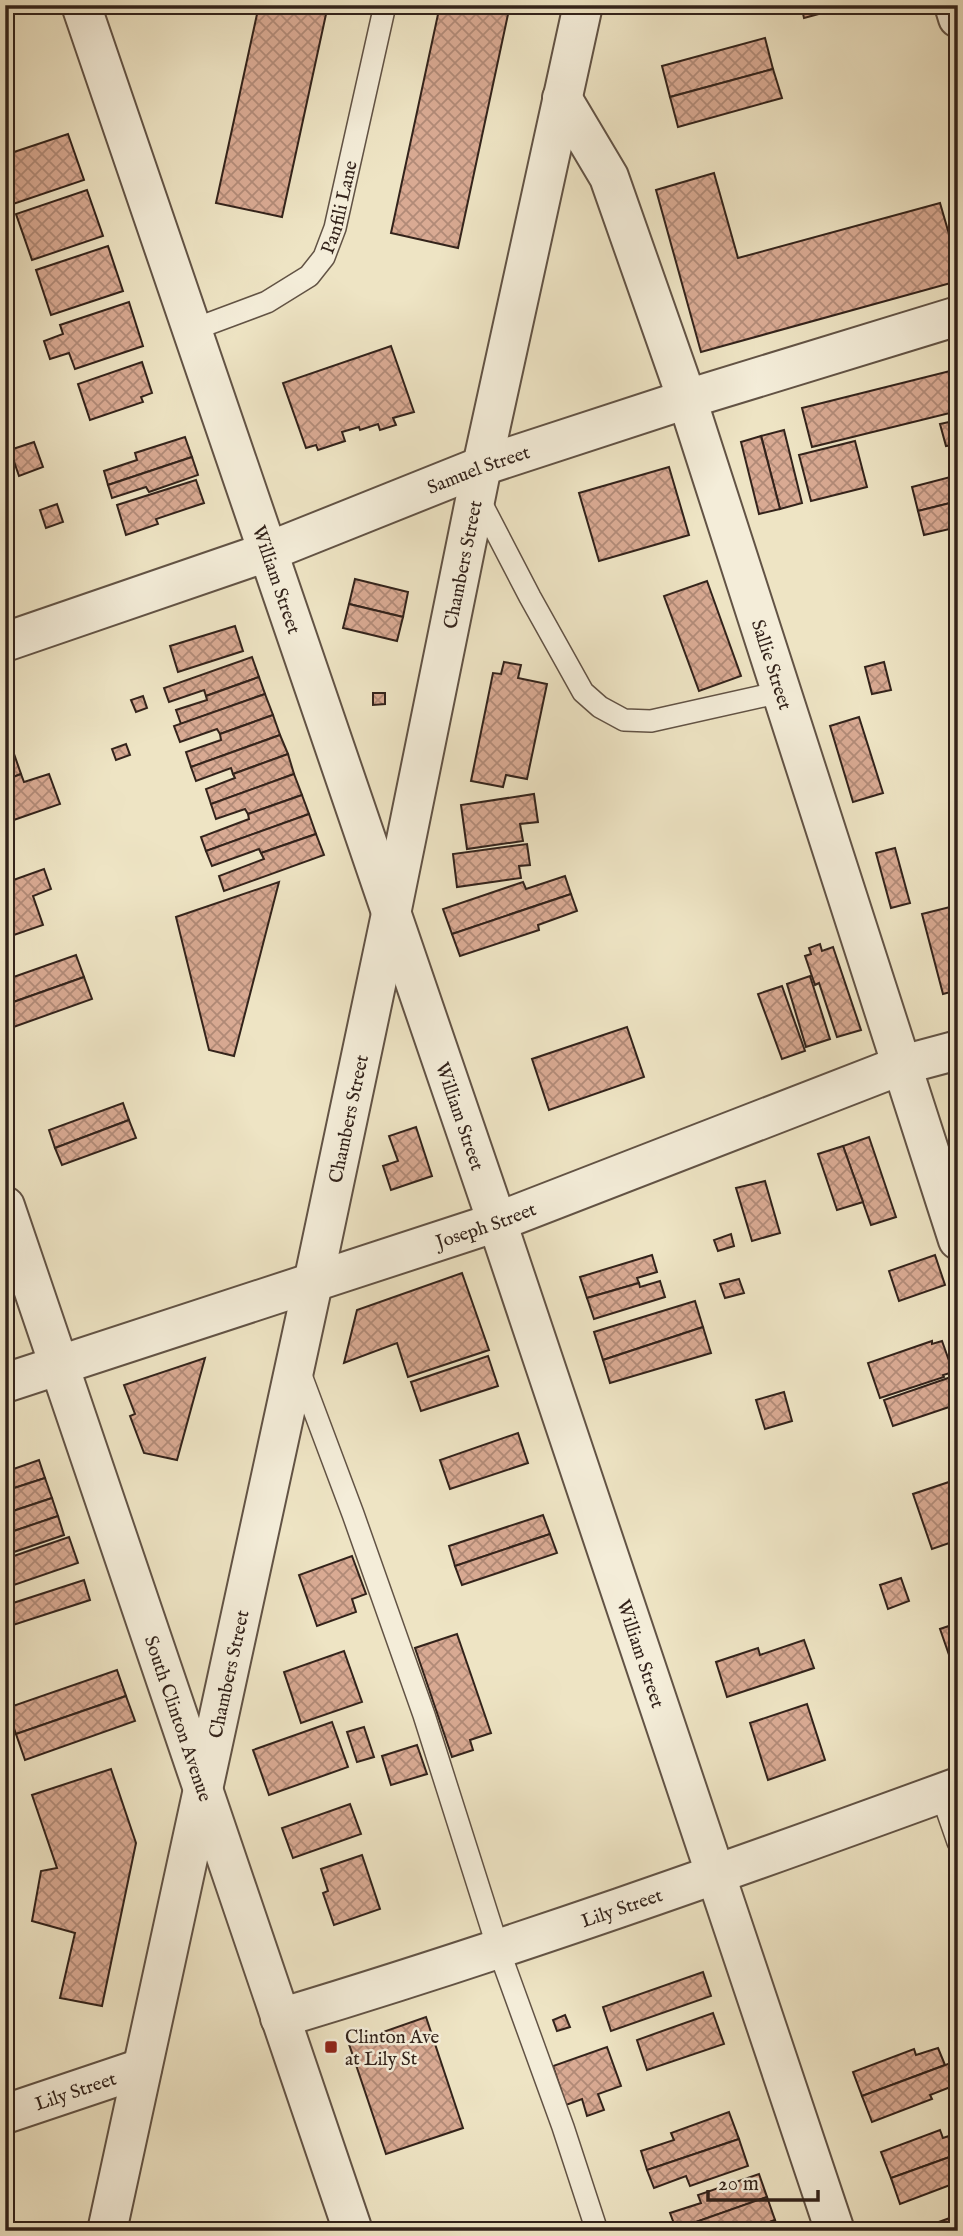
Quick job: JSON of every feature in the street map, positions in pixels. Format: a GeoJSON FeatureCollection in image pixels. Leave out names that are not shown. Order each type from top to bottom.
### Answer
{"type":"FeatureCollection","features":[{"type":"Feature","properties":{"kind":"street","name":"William Street"},"geometry":{"type":"LineString","coordinates":[[81,5],[497,1222],[835,2231]]}},
{"type":"Feature","properties":{"kind":"street","name":"Chambers Street"},"geometry":{"type":"LineString","coordinates":[[107,2231],[313,1283],[479,480],[583,5]]}},
{"type":"Feature","properties":{"kind":"street"},"geometry":{"type":"LineString","coordinates":[[954,5],[958,18]]}},
{"type":"Feature","properties":{"kind":"street","name":"Sallie Street"},"geometry":{"type":"LineString","coordinates":[[562,98],[609,177],[687,399],[958,1240]]}},
{"type":"Feature","properties":{"kind":"street","name":"Samuel Street"},"geometry":{"type":"LineString","coordinates":[[5,642],[479,480],[687,399],[958,316]]}},
{"type":"Feature","properties":{"kind":"street","name":"Joseph Street"},"geometry":{"type":"LineString","coordinates":[[5,1384],[497,1222],[902,1065],[958,1050]]}},
{"type":"Feature","properties":{"kind":"street","name":"South Clinton Avenue"},"geometry":{"type":"LineString","coordinates":[[5,1206],[352,2231]]}},
{"type":"Feature","properties":{"kind":"street","name":"Lily Street"},"geometry":{"type":"LineString","coordinates":[[280,2018],[716,1875],[950,1790]]}},
{"type":"Feature","properties":{"kind":"street","name":"Lily Street"},"geometry":{"type":"LineString","coordinates":[[5,2113],[142,2068]]}},
{"type":"Feature","properties":{"kind":"lane","name":"Panfili Lane"},"geometry":{"type":"LineString","coordinates":[[192,330],[267,302],[309,276],[324,257],[335,228],[385,5]]}},
{"type":"Feature","properties":{"kind":"lane"},"geometry":{"type":"LineString","coordinates":[[479,480],[530,597],[583,692],[600,707],[624,720],[650,721],[781,692]]}},
{"type":"Feature","properties":{"kind":"lane"},"geometry":{"type":"LineString","coordinates":[[296,1362],[354,1514],[424,1715],[498,1948],[563,2127],[597,2231]]}},
{"type":"Feature","properties":{"kind":"lane"},"geometry":{"type":"LineString","coordinates":[[950,1790],[958,1842]]}},
{"type":"Feature","properties":{"kind":"building"},"geometry":{"type":"Polygon","coordinates":[[[259,5],[328,5],[282,217],[216,203],[259,5]]]}},
{"type":"Feature","properties":{"kind":"building"},"geometry":{"type":"Polygon","coordinates":[[[440,5],[510,5],[458,248],[391,233],[440,5]]]}},
{"type":"Feature","properties":{"kind":"building"},"geometry":{"type":"Polygon","coordinates":[[[801,5],[852,5],[804,18],[801,5]]]}},
{"type":"Feature","properties":{"kind":"building"},"geometry":{"type":"Polygon","coordinates":[[[765,38],[773,69],[670,97],[662,66],[765,38]]]}},
{"type":"Feature","properties":{"kind":"building"},"geometry":{"type":"Polygon","coordinates":[[[773,69],[782,98],[678,127],[670,97],[773,69]]]}},
{"type":"Feature","properties":{"kind":"building"},"geometry":{"type":"Polygon","coordinates":[[[68,134],[84,180],[13,204],[5,182],[5,155],[68,134]]]}},
{"type":"Feature","properties":{"kind":"building"},"geometry":{"type":"Polygon","coordinates":[[[714,173],[738,258],[940,203],[958,265],[958,281],[701,352],[656,190],[714,173]]]}},
{"type":"Feature","properties":{"kind":"building"},"geometry":{"type":"Polygon","coordinates":[[[87,190],[103,236],[32,260],[16,214],[87,190]]]}},
{"type":"Feature","properties":{"kind":"building"},"geometry":{"type":"Polygon","coordinates":[[[108,246],[123,291],[51,315],[36,270],[108,246]]]}},
{"type":"Feature","properties":{"kind":"building"},"geometry":{"type":"Polygon","coordinates":[[[129,302],[143,346],[75,369],[69,353],[50,359],[44,341],[63,334],[60,325],[129,302]]]}},
{"type":"Feature","properties":{"kind":"building"},"geometry":{"type":"Polygon","coordinates":[[[391,346],[414,412],[393,418],[396,425],[380,430],[378,424],[360,430],[359,427],[342,432],[345,441],[318,450],[316,445],[306,448],[283,383],[391,346]]]}},
{"type":"Feature","properties":{"kind":"building"},"geometry":{"type":"Polygon","coordinates":[[[142,362],[152,393],[141,397],[143,402],[90,420],[78,384],[142,362]]]}},
{"type":"Feature","properties":{"kind":"building"},"geometry":{"type":"Polygon","coordinates":[[[958,369],[958,411],[812,447],[802,408],[958,369]]]}},
{"type":"Feature","properties":{"kind":"building"},"geometry":{"type":"Polygon","coordinates":[[[958,420],[958,444],[946,446],[940,424],[958,420]]]}},
{"type":"Feature","properties":{"kind":"building"},"geometry":{"type":"Polygon","coordinates":[[[784,430],[802,503],[780,509],[761,436],[784,430]]]}},
{"type":"Feature","properties":{"kind":"building"},"geometry":{"type":"Polygon","coordinates":[[[761,436],[780,509],[759,514],[741,442],[761,436]]]}},
{"type":"Feature","properties":{"kind":"building"},"geometry":{"type":"Polygon","coordinates":[[[185,437],[192,457],[108,485],[104,471],[137,460],[135,453],[185,437]]]}},
{"type":"Feature","properties":{"kind":"building"},"geometry":{"type":"Polygon","coordinates":[[[855,441],[867,487],[811,501],[799,455],[855,441]]]}},
{"type":"Feature","properties":{"kind":"building"},"geometry":{"type":"Polygon","coordinates":[[[34,442],[43,467],[19,476],[10,450],[34,442]]]}},
{"type":"Feature","properties":{"kind":"building"},"geometry":{"type":"Polygon","coordinates":[[[192,457],[198,475],[149,492],[146,487],[112,498],[108,485],[192,457]]]}},
{"type":"Feature","properties":{"kind":"building"},"geometry":{"type":"Polygon","coordinates":[[[669,467],[689,535],[599,561],[579,493],[669,467]]]}},
{"type":"Feature","properties":{"kind":"building"},"geometry":{"type":"Polygon","coordinates":[[[958,475],[958,501],[918,511],[912,487],[958,475]]]}},
{"type":"Feature","properties":{"kind":"building"},"geometry":{"type":"Polygon","coordinates":[[[196,480],[204,503],[156,519],[158,524],[126,535],[117,505],[196,480]]]}},
{"type":"Feature","properties":{"kind":"building"},"geometry":{"type":"Polygon","coordinates":[[[958,501],[958,527],[924,535],[918,511],[958,501]]]}},
{"type":"Feature","properties":{"kind":"building"},"geometry":{"type":"Polygon","coordinates":[[[57,504],[63,522],[46,528],[40,510],[57,504]]]}},
{"type":"Feature","properties":{"kind":"building"},"geometry":{"type":"Polygon","coordinates":[[[355,579],[408,592],[403,617],[349,604],[355,579]]]}},
{"type":"Feature","properties":{"kind":"building"},"geometry":{"type":"Polygon","coordinates":[[[707,581],[741,676],[699,691],[664,596],[707,581]]]}},
{"type":"Feature","properties":{"kind":"building"},"geometry":{"type":"Polygon","coordinates":[[[349,604],[403,617],[397,641],[343,628],[349,604]]]}},
{"type":"Feature","properties":{"kind":"building"},"geometry":{"type":"Polygon","coordinates":[[[235,626],[243,651],[178,672],[170,646],[235,626]]]}},
{"type":"Feature","properties":{"kind":"building"},"geometry":{"type":"Polygon","coordinates":[[[252,657],[259,677],[206,696],[204,690],[169,702],[164,688],[252,657]]]}},
{"type":"Feature","properties":{"kind":"building"},"geometry":{"type":"Polygon","coordinates":[[[504,662],[521,665],[518,678],[547,684],[527,779],[506,775],[503,787],[471,781],[493,673],[501,674],[504,662]]]}},
{"type":"Feature","properties":{"kind":"building"},"geometry":{"type":"Polygon","coordinates":[[[884,662],[891,690],[872,694],[865,667],[884,662]]]}},
{"type":"Feature","properties":{"kind":"building"},"geometry":{"type":"Polygon","coordinates":[[[259,677],[265,694],[181,724],[176,710],[207,700],[206,696],[259,677]]]}},
{"type":"Feature","properties":{"kind":"building"},"geometry":{"type":"Polygon","coordinates":[[[373,693],[385,693],[385,704],[373,705],[373,693]]]}},
{"type":"Feature","properties":{"kind":"building"},"geometry":{"type":"Polygon","coordinates":[[[265,694],[273,715],[220,734],[217,729],[180,742],[174,726],[265,694]]]}},
{"type":"Feature","properties":{"kind":"building"},"geometry":{"type":"Polygon","coordinates":[[[143,696],[147,708],[136,712],[131,700],[143,696]]]}},
{"type":"Feature","properties":{"kind":"building"},"geometry":{"type":"Polygon","coordinates":[[[273,715],[280,735],[191,767],[186,752],[221,740],[220,734],[273,715]]]}},
{"type":"Feature","properties":{"kind":"building"},"geometry":{"type":"Polygon","coordinates":[[[859,717],[883,793],[853,802],[830,726],[859,717]]]}},
{"type":"Feature","properties":{"kind":"building"},"geometry":{"type":"Polygon","coordinates":[[[5,728],[21,774],[5,780],[5,728]]]}},
{"type":"Feature","properties":{"kind":"building"},"geometry":{"type":"Polygon","coordinates":[[[280,735],[288,754],[233,774],[231,768],[196,781],[191,767],[280,735]]]}},
{"type":"Feature","properties":{"kind":"building"},"geometry":{"type":"Polygon","coordinates":[[[126,744],[130,755],[116,760],[112,749],[126,744]]]}},
{"type":"Feature","properties":{"kind":"building"},"geometry":{"type":"Polygon","coordinates":[[[288,754],[294,774],[211,804],[206,789],[235,778],[233,774],[288,754]]]}},
{"type":"Feature","properties":{"kind":"building"},"geometry":{"type":"Polygon","coordinates":[[[21,774],[24,782],[49,774],[60,804],[5,823],[5,780],[21,774]]]}},
{"type":"Feature","properties":{"kind":"building"},"geometry":{"type":"Polygon","coordinates":[[[294,774],[302,795],[248,814],[245,809],[216,819],[211,804],[294,774]]]}},
{"type":"Feature","properties":{"kind":"building"},"geometry":{"type":"Polygon","coordinates":[[[534,794],[538,822],[520,824],[523,841],[467,849],[461,805],[534,794]]]}},
{"type":"Feature","properties":{"kind":"building"},"geometry":{"type":"Polygon","coordinates":[[[302,795],[309,814],[206,851],[201,837],[249,819],[248,814],[302,795]]]}},
{"type":"Feature","properties":{"kind":"building"},"geometry":{"type":"Polygon","coordinates":[[[309,814],[316,834],[261,853],[259,849],[212,866],[206,851],[309,814]]]}},
{"type":"Feature","properties":{"kind":"building"},"geometry":{"type":"Polygon","coordinates":[[[316,834],[324,855],[224,891],[219,876],[264,859],[261,853],[316,834]]]}},
{"type":"Feature","properties":{"kind":"building"},"geometry":{"type":"Polygon","coordinates":[[[527,844],[530,865],[519,866],[521,878],[457,887],[453,854],[527,844]]]}},
{"type":"Feature","properties":{"kind":"building"},"geometry":{"type":"Polygon","coordinates":[[[895,848],[910,903],[891,908],[876,853],[895,848]]]}},
{"type":"Feature","properties":{"kind":"building"},"geometry":{"type":"Polygon","coordinates":[[[44,869],[51,889],[33,896],[43,925],[5,938],[5,883],[44,869]]]}},
{"type":"Feature","properties":{"kind":"building"},"geometry":{"type":"Polygon","coordinates":[[[565,876],[571,894],[452,934],[443,909],[523,882],[526,889],[565,876]]]}},
{"type":"Feature","properties":{"kind":"building"},"geometry":{"type":"Polygon","coordinates":[[[279,882],[234,1056],[209,1050],[176,917],[279,882]]]}},
{"type":"Feature","properties":{"kind":"building"},"geometry":{"type":"Polygon","coordinates":[[[571,894],[577,911],[538,925],[539,930],[460,956],[452,934],[571,894]]]}},
{"type":"Feature","properties":{"kind":"building"},"geometry":{"type":"Polygon","coordinates":[[[958,905],[958,990],[943,994],[922,914],[958,905]]]}},
{"type":"Feature","properties":{"kind":"building"},"geometry":{"type":"Polygon","coordinates":[[[820,944],[822,951],[833,947],[861,1030],[837,1037],[819,983],[815,985],[805,956],[811,954],[809,948],[820,944]]]}},
{"type":"Feature","properties":{"kind":"building"},"geometry":{"type":"Polygon","coordinates":[[[76,955],[84,977],[5,1005],[5,980],[76,955]]]}},
{"type":"Feature","properties":{"kind":"building"},"geometry":{"type":"Polygon","coordinates":[[[810,976],[830,1039],[806,1047],[787,984],[810,976]]]}},
{"type":"Feature","properties":{"kind":"building"},"geometry":{"type":"Polygon","coordinates":[[[84,977],[92,999],[5,1030],[5,1005],[84,977]]]}},
{"type":"Feature","properties":{"kind":"building"},"geometry":{"type":"Polygon","coordinates":[[[782,986],[805,1051],[782,1059],[758,994],[782,986]]]}},
{"type":"Feature","properties":{"kind":"building"},"geometry":{"type":"Polygon","coordinates":[[[627,1027],[644,1077],[549,1110],[532,1059],[627,1027]]]}},
{"type":"Feature","properties":{"kind":"building"},"geometry":{"type":"Polygon","coordinates":[[[123,1103],[129,1120],[55,1148],[49,1130],[123,1103]]]}},
{"type":"Feature","properties":{"kind":"building"},"geometry":{"type":"Polygon","coordinates":[[[129,1120],[136,1138],[62,1165],[55,1148],[129,1120]]]}},
{"type":"Feature","properties":{"kind":"building"},"geometry":{"type":"Polygon","coordinates":[[[416,1127],[432,1176],[391,1190],[383,1166],[398,1161],[389,1136],[416,1127]]]}},
{"type":"Feature","properties":{"kind":"building"},"geometry":{"type":"Polygon","coordinates":[[[869,1137],[896,1217],[871,1225],[843,1146],[869,1137]]]}},
{"type":"Feature","properties":{"kind":"building"},"geometry":{"type":"Polygon","coordinates":[[[843,1146],[863,1202],[837,1210],[818,1154],[843,1146]]]}},
{"type":"Feature","properties":{"kind":"building"},"geometry":{"type":"Polygon","coordinates":[[[765,1181],[780,1233],[752,1241],[736,1188],[765,1181]]]}},
{"type":"Feature","properties":{"kind":"building"},"geometry":{"type":"Polygon","coordinates":[[[731,1234],[734,1246],[718,1251],[714,1240],[731,1234]]]}},
{"type":"Feature","properties":{"kind":"building"},"geometry":{"type":"Polygon","coordinates":[[[652,1255],[657,1272],[637,1278],[639,1283],[587,1298],[580,1277],[652,1255]]]}},
{"type":"Feature","properties":{"kind":"building"},"geometry":{"type":"Polygon","coordinates":[[[935,1255],[945,1285],[899,1301],[889,1271],[935,1255]]]}},
{"type":"Feature","properties":{"kind":"building"},"geometry":{"type":"Polygon","coordinates":[[[462,1273],[489,1350],[408,1377],[397,1343],[344,1363],[357,1310],[462,1273]]]}},
{"type":"Feature","properties":{"kind":"building"},"geometry":{"type":"Polygon","coordinates":[[[739,1279],[744,1293],[725,1298],[720,1284],[739,1279]]]}},
{"type":"Feature","properties":{"kind":"building"},"geometry":{"type":"Polygon","coordinates":[[[660,1281],[665,1297],[594,1319],[587,1298],[639,1283],[640,1287],[660,1281]]]}},
{"type":"Feature","properties":{"kind":"building"},"geometry":{"type":"Polygon","coordinates":[[[695,1301],[703,1327],[603,1360],[594,1332],[695,1301]]]}},
{"type":"Feature","properties":{"kind":"building"},"geometry":{"type":"Polygon","coordinates":[[[703,1327],[711,1353],[610,1383],[603,1360],[703,1327]]]}},
{"type":"Feature","properties":{"kind":"building"},"geometry":{"type":"Polygon","coordinates":[[[932,1341],[932,1344],[942,1341],[953,1372],[880,1398],[868,1363],[932,1341]]]}},
{"type":"Feature","properties":{"kind":"building"},"geometry":{"type":"Polygon","coordinates":[[[488,1356],[498,1386],[421,1411],[411,1382],[488,1356]]]}},
{"type":"Feature","properties":{"kind":"building"},"geometry":{"type":"Polygon","coordinates":[[[205,1358],[177,1460],[144,1453],[130,1416],[135,1414],[124,1385],[205,1358]]]}},
{"type":"Feature","properties":{"kind":"building"},"geometry":{"type":"Polygon","coordinates":[[[957,1375],[958,1404],[893,1426],[884,1400],[957,1375]]]}},
{"type":"Feature","properties":{"kind":"building"},"geometry":{"type":"Polygon","coordinates":[[[784,1392],[792,1421],[765,1429],[756,1400],[784,1392]]]}},
{"type":"Feature","properties":{"kind":"building"},"geometry":{"type":"Polygon","coordinates":[[[518,1433],[528,1463],[450,1489],[440,1460],[518,1433]]]}},
{"type":"Feature","properties":{"kind":"building"},"geometry":{"type":"Polygon","coordinates":[[[39,1460],[45,1478],[5,1491],[5,1472],[39,1460]]]}},
{"type":"Feature","properties":{"kind":"building"},"geometry":{"type":"Polygon","coordinates":[[[45,1478],[52,1498],[7,1513],[5,1491],[45,1478]]]}},
{"type":"Feature","properties":{"kind":"building"},"geometry":{"type":"Polygon","coordinates":[[[958,1479],[958,1540],[932,1549],[913,1494],[958,1479]]]}},
{"type":"Feature","properties":{"kind":"building"},"geometry":{"type":"Polygon","coordinates":[[[52,1498],[58,1516],[5,1534],[7,1513],[52,1498]]]}},
{"type":"Feature","properties":{"kind":"building"},"geometry":{"type":"Polygon","coordinates":[[[543,1515],[550,1534],[455,1566],[449,1546],[543,1515]]]}},
{"type":"Feature","properties":{"kind":"building"},"geometry":{"type":"Polygon","coordinates":[[[58,1516],[64,1535],[5,1555],[5,1534],[58,1516]]]}},
{"type":"Feature","properties":{"kind":"building"},"geometry":{"type":"Polygon","coordinates":[[[550,1534],[557,1553],[462,1585],[455,1566],[550,1534]]]}},
{"type":"Feature","properties":{"kind":"building"},"geometry":{"type":"Polygon","coordinates":[[[69,1537],[78,1563],[8,1587],[5,1579],[5,1559],[69,1537]]]}},
{"type":"Feature","properties":{"kind":"building"},"geometry":{"type":"Polygon","coordinates":[[[352,1556],[366,1594],[352,1599],[356,1612],[317,1626],[299,1575],[352,1556]]]}},
{"type":"Feature","properties":{"kind":"building"},"geometry":{"type":"Polygon","coordinates":[[[901,1578],[909,1601],[888,1609],[880,1585],[901,1578]]]}},
{"type":"Feature","properties":{"kind":"building"},"geometry":{"type":"Polygon","coordinates":[[[84,1580],[90,1600],[13,1625],[7,1605],[84,1580]]]}},
{"type":"Feature","properties":{"kind":"building"},"geometry":{"type":"Polygon","coordinates":[[[958,1623],[958,1675],[956,1675],[940,1629],[958,1623]]]}},
{"type":"Feature","properties":{"kind":"building"},"geometry":{"type":"Polygon","coordinates":[[[457,1634],[491,1733],[470,1740],[473,1750],[452,1757],[415,1648],[457,1634]]]}},
{"type":"Feature","properties":{"kind":"building"},"geometry":{"type":"Polygon","coordinates":[[[804,1640],[814,1668],[727,1697],[716,1662],[758,1648],[760,1655],[804,1640]]]}},
{"type":"Feature","properties":{"kind":"building"},"geometry":{"type":"Polygon","coordinates":[[[344,1651],[362,1702],[301,1723],[284,1672],[344,1651]]]}},
{"type":"Feature","properties":{"kind":"building"},"geometry":{"type":"Polygon","coordinates":[[[117,1670],[126,1696],[16,1734],[7,1708],[117,1670]]]}},
{"type":"Feature","properties":{"kind":"building"},"geometry":{"type":"Polygon","coordinates":[[[126,1696],[135,1721],[25,1760],[16,1734],[126,1696]]]}},
{"type":"Feature","properties":{"kind":"building"},"geometry":{"type":"Polygon","coordinates":[[[807,1704],[825,1760],[768,1780],[750,1723],[807,1704]]]}},
{"type":"Feature","properties":{"kind":"building"},"geometry":{"type":"Polygon","coordinates":[[[332,1722],[348,1767],[269,1795],[253,1750],[332,1722]]]}},
{"type":"Feature","properties":{"kind":"building"},"geometry":{"type":"Polygon","coordinates":[[[364,1727],[374,1757],[357,1762],[347,1732],[364,1727]]]}},
{"type":"Feature","properties":{"kind":"building"},"geometry":{"type":"Polygon","coordinates":[[[417,1745],[427,1774],[391,1785],[382,1756],[417,1745]]]}},
{"type":"Feature","properties":{"kind":"building"},"geometry":{"type":"Polygon","coordinates":[[[111,1769],[136,1843],[102,2006],[60,1998],[75,1933],[32,1921],[41,1871],[57,1868],[32,1795],[111,1769]]]}},
{"type":"Feature","properties":{"kind":"building"},"geometry":{"type":"Polygon","coordinates":[[[350,1804],[361,1834],[293,1858],[282,1828],[350,1804]]]}},
{"type":"Feature","properties":{"kind":"building"},"geometry":{"type":"Polygon","coordinates":[[[362,1855],[380,1909],[334,1925],[323,1893],[328,1891],[321,1869],[362,1855]]]}},
{"type":"Feature","properties":{"kind":"building"},"geometry":{"type":"Polygon","coordinates":[[[703,1972],[711,1996],[611,2031],[603,2007],[703,1972]]]}},
{"type":"Feature","properties":{"kind":"building"},"geometry":{"type":"Polygon","coordinates":[[[713,2013],[724,2044],[647,2070],[637,2040],[713,2013]]]}},
{"type":"Feature","properties":{"kind":"building"},"geometry":{"type":"Polygon","coordinates":[[[565,2015],[570,2027],[557,2031],[553,2020],[565,2015]]]}},
{"type":"Feature","properties":{"kind":"building"},"geometry":{"type":"Polygon","coordinates":[[[426,2017],[463,2128],[386,2154],[349,2044],[426,2017]]]}},
{"type":"Feature","properties":{"kind":"building"},"geometry":{"type":"Polygon","coordinates":[[[607,2047],[621,2086],[598,2094],[604,2110],[587,2116],[582,2099],[566,2105],[553,2066],[607,2047]]]}},
{"type":"Feature","properties":{"kind":"building"},"geometry":{"type":"Polygon","coordinates":[[[938,2048],[945,2065],[862,2096],[853,2072],[914,2049],[916,2055],[938,2048]]]}},
{"type":"Feature","properties":{"kind":"building"},"geometry":{"type":"Polygon","coordinates":[[[956,2061],[958,2084],[930,2095],[932,2099],[872,2122],[862,2096],[956,2061]]]}},
{"type":"Feature","properties":{"kind":"building"},"geometry":{"type":"Polygon","coordinates":[[[729,2112],[739,2139],[647,2170],[641,2151],[674,2140],[671,2133],[729,2112]]]}},
{"type":"Feature","properties":{"kind":"building"},"geometry":{"type":"Polygon","coordinates":[[[940,2130],[943,2138],[958,2133],[958,2154],[891,2178],[881,2152],[940,2130]]]}},
{"type":"Feature","properties":{"kind":"building"},"geometry":{"type":"Polygon","coordinates":[[[739,2139],[748,2166],[690,2186],[686,2176],[654,2188],[647,2170],[739,2139]]]}},
{"type":"Feature","properties":{"kind":"building"},"geometry":{"type":"Polygon","coordinates":[[[958,2154],[958,2182],[900,2204],[891,2178],[958,2154]]]}},
{"type":"Feature","properties":{"kind":"building"},"geometry":{"type":"Polygon","coordinates":[[[759,2174],[767,2197],[676,2229],[670,2213],[701,2203],[698,2195],[759,2174]]]}},
{"type":"Feature","properties":{"kind":"building"},"geometry":{"type":"Polygon","coordinates":[[[767,2197],[775,2220],[745,2231],[676,2229],[767,2197]]]}},
{"type":"Feature","properties":{"kind":"building"},"geometry":{"type":"Polygon","coordinates":[[[958,2215],[958,2231],[914,2231],[958,2215]]]}},
{"type":"Feature","properties":{"kind":"building"},"geometry":{"type":"Polygon","coordinates":[[[775,2220],[778,2231],[745,2231],[775,2220]]]}},
{"type":"Feature","properties":{"kind":"place","name":"Clinton Ave at Lily St"},"geometry":{"type":"Point","coordinates":[331,2047]}}]}
